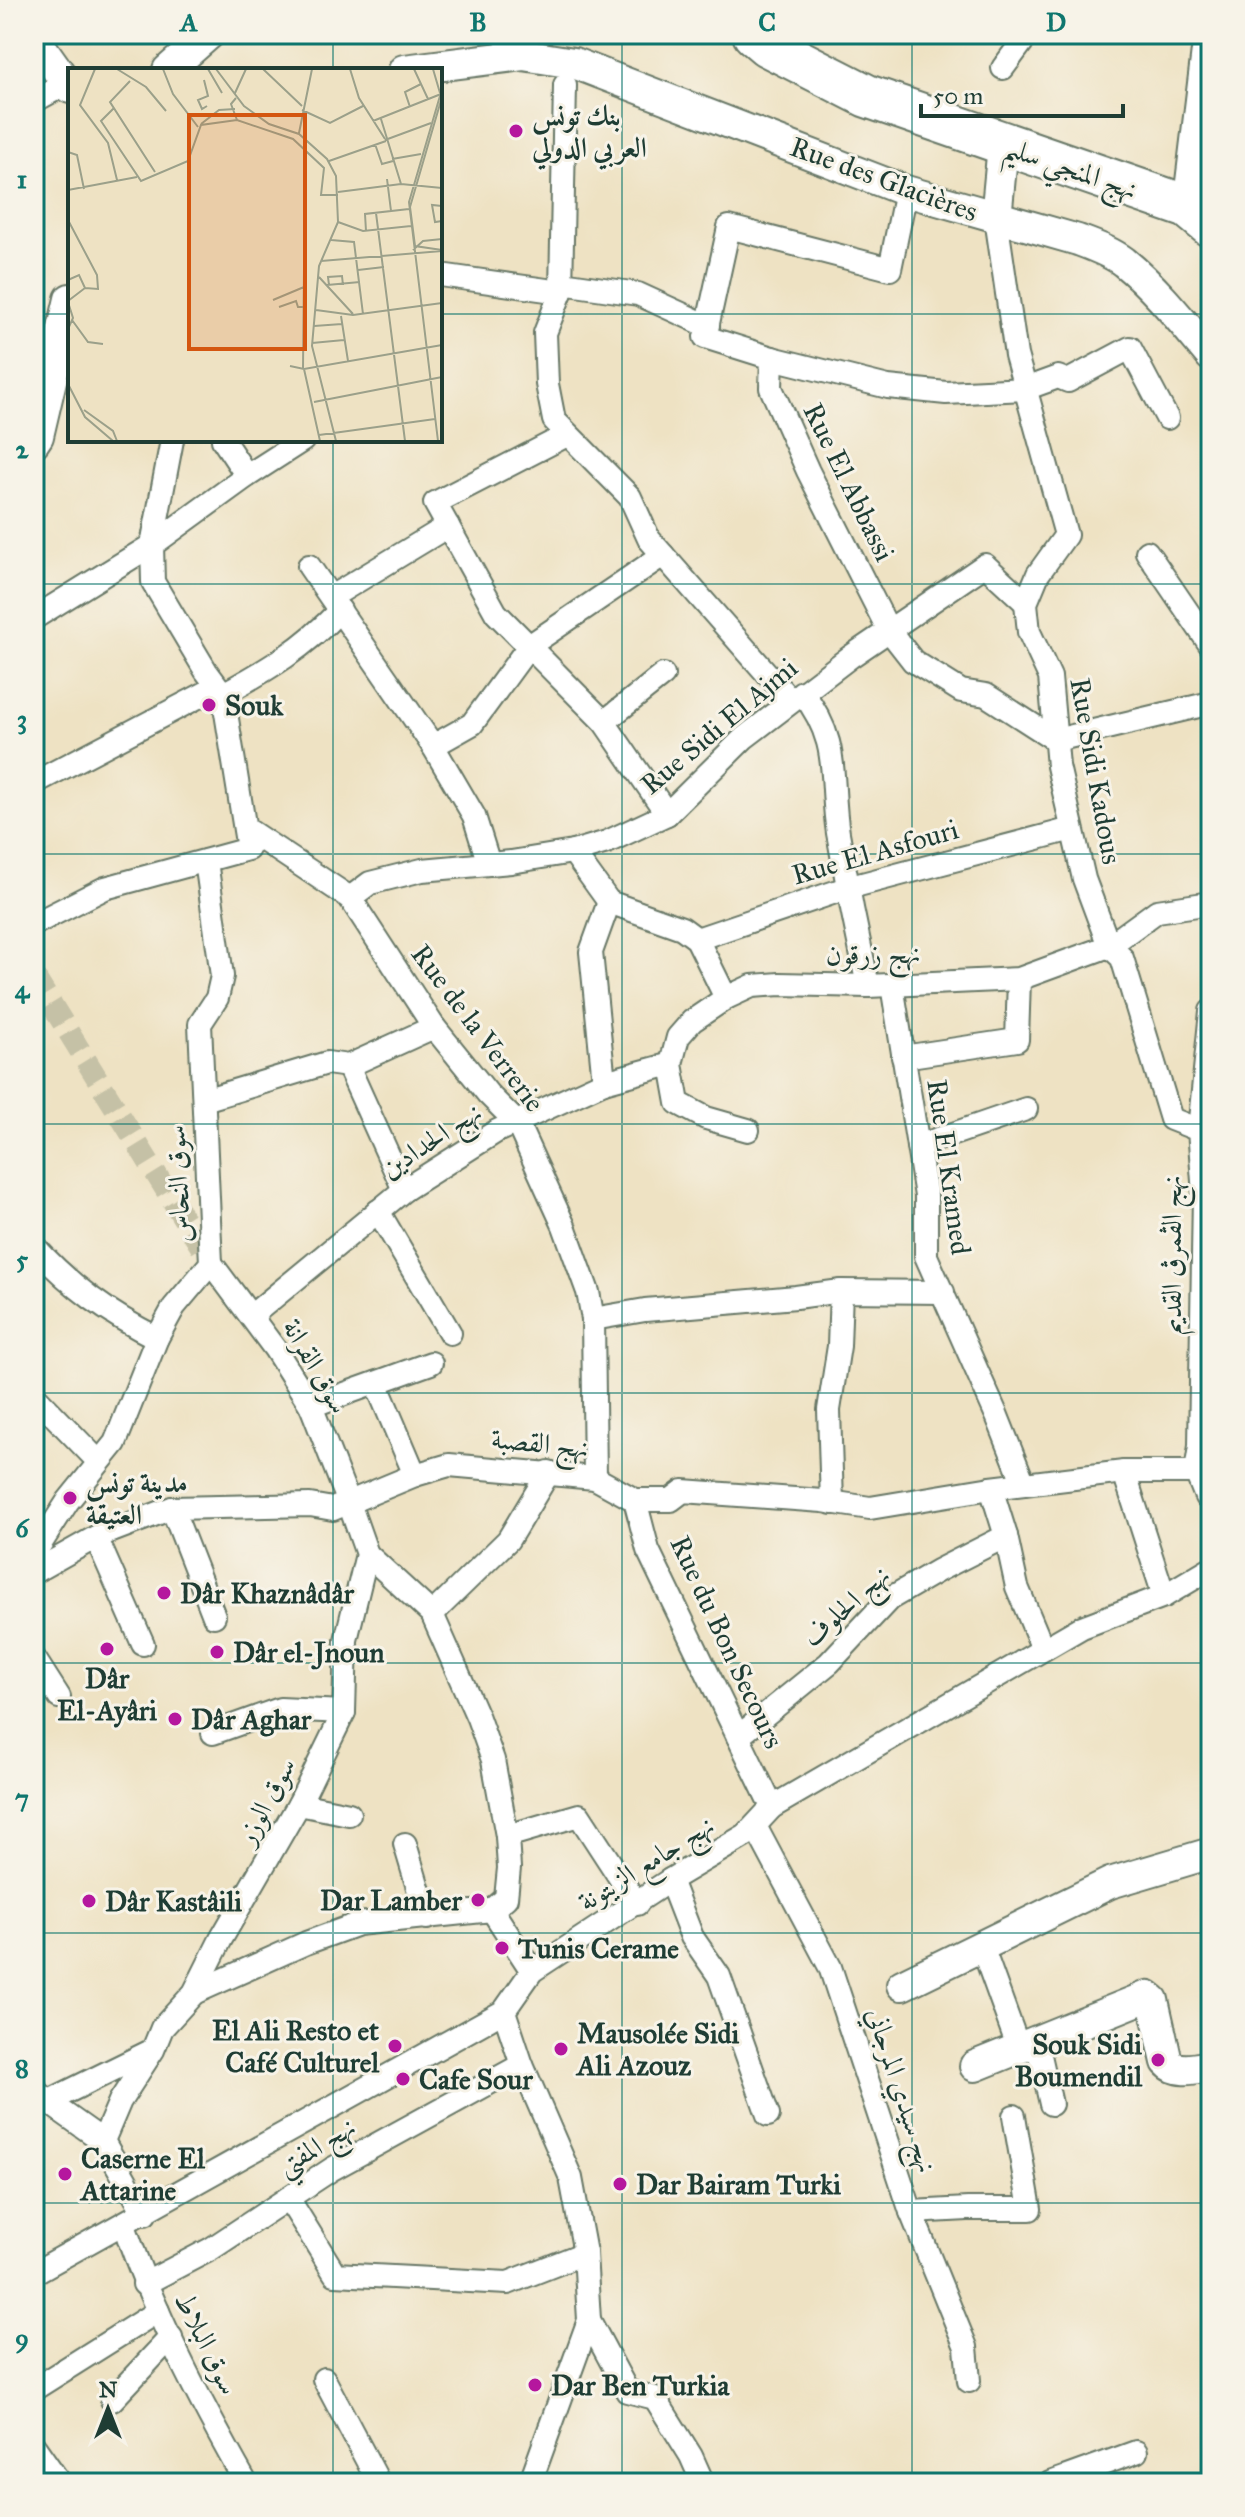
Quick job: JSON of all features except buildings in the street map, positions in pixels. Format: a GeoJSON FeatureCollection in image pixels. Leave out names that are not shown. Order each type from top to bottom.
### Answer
{"type":"FeatureCollection","features":[{"type":"Feature","properties":{"kind":"main road","name":"نهج المنجي سليم"},"geometry":{"type":"LineString","coordinates":[[754,34],[767,45],[867,96],[1200,216]]}},
{"type":"Feature","properties":{"kind":"street"},"geometry":{"type":"LineString","coordinates":[[170,68],[209,34]]}},
{"type":"Feature","properties":{"kind":"street"},"geometry":{"type":"LineString","coordinates":[[1003,68],[1028,34]]}},
{"type":"Feature","properties":{"kind":"street"},"geometry":{"type":"LineString","coordinates":[[1200,216],[1209,34]]}},
{"type":"Feature","properties":{"kind":"street"},"geometry":{"type":"LineString","coordinates":[[34,37],[68,86],[34,101]]}},
{"type":"Feature","properties":{"kind":"street","name":"Rue des Glacières"},"geometry":{"type":"LineString","coordinates":[[413,68],[522,45],[906,191],[1078,240],[1123,261],[1211,356]]}},
{"type":"Feature","properties":{"kind":"street"},"geometry":{"type":"LineString","coordinates":[[565,85],[561,288],[545,333],[547,384],[554,420],[630,497],[649,539],[663,555],[797,697],[819,715],[833,756],[838,830],[868,986]]}},
{"type":"Feature","properties":{"kind":"street"},"geometry":{"type":"LineString","coordinates":[[1003,145],[996,218],[1016,355],[1066,535],[1038,574],[1026,603]]}},
{"type":"Feature","properties":{"kind":"street"},"geometry":{"type":"LineString","coordinates":[[906,191],[890,269],[729,227],[705,337],[772,358],[888,387],[946,393],[1025,389],[1058,377],[1068,381],[1130,348],[1167,418]]}},
{"type":"Feature","properties":{"kind":"street"},"geometry":{"type":"LineString","coordinates":[[442,275],[638,294],[708,326]]}},
{"type":"Feature","properties":{"kind":"street"},"geometry":{"type":"LineString","coordinates":[[35,436],[68,307]]}},
{"type":"Feature","properties":{"kind":"street","name":"Rue El Abbassi"},"geometry":{"type":"LineString","coordinates":[[772,358],[771,388],[808,471],[888,629],[913,661],[961,691],[986,695],[1056,740]]}},
{"type":"Feature","properties":{"kind":"street"},"geometry":{"type":"LineString","coordinates":[[567,435],[435,503],[496,613],[604,722],[667,814]]}},
{"type":"Feature","properties":{"kind":"street"},"geometry":{"type":"LineString","coordinates":[[34,924],[105,888],[248,849],[220,690],[153,582],[152,545],[172,442]]}},
{"type":"Feature","properties":{"kind":"street"},"geometry":{"type":"LineString","coordinates":[[224,442],[247,476]]}},
{"type":"Feature","properties":{"kind":"street"},"geometry":{"type":"LineString","coordinates":[[34,618],[152,545],[300,442]]}},
{"type":"Feature","properties":{"kind":"street"},"geometry":{"type":"LineString","coordinates":[[34,783],[220,690],[267,670],[313,638],[335,603],[448,526]]}},
{"type":"Feature","properties":{"kind":"street"},"geometry":{"type":"LineString","coordinates":[[1147,552],[1211,646]]}},
{"type":"Feature","properties":{"kind":"street"},"geometry":{"type":"LineString","coordinates":[[433,746],[472,724],[529,646],[663,555]]}},
{"type":"Feature","properties":{"kind":"street","name":"Rue Sidi El Ajmi"},"geometry":{"type":"LineString","coordinates":[[350,898],[370,883],[422,870],[573,852],[607,842],[667,814],[744,738],[888,629],[985,565],[1026,603]]}},
{"type":"Feature","properties":{"kind":"street"},"geometry":{"type":"LineString","coordinates":[[309,566],[433,746],[474,816],[489,864]]}},
{"type":"Feature","properties":{"kind":"street","name":"Rue Sidi Kadous"},"geometry":{"type":"LineString","coordinates":[[1026,603],[1029,632],[1050,677],[1058,766],[1084,879],[1109,946],[1122,958],[1171,1119],[1199,1130]]}},
{"type":"Feature","properties":{"kind":"street"},"geometry":{"type":"LineString","coordinates":[[604,722],[663,675]]}},
{"type":"Feature","properties":{"kind":"street"},"geometry":{"type":"LineString","coordinates":[[1056,740],[1211,703]]}},
{"type":"Feature","properties":{"kind":"street"},"geometry":{"type":"LineString","coordinates":[[245,828],[350,898]]}},
{"type":"Feature","properties":{"kind":"street","name":"Rue El Asfouri"},"geometry":{"type":"LineString","coordinates":[[697,939],[847,888],[1072,829]]}},
{"type":"Feature","properties":{"kind":"street"},"geometry":{"type":"LineString","coordinates":[[573,852],[609,902],[682,928],[697,939],[726,998]]}},
{"type":"Feature","properties":{"kind":"street","name":"سوق النحاس"},"geometry":{"type":"LineString","coordinates":[[34,1554],[68,1501],[115,1443],[157,1338],[174,1307],[211,1263],[200,1024],[217,998],[222,976],[206,861]]}},
{"type":"Feature","properties":{"kind":"street","name":"Rue de la Verrerie"},"geometry":{"type":"LineString","coordinates":[[350,898],[434,1027],[488,1094],[517,1123],[564,1226],[588,1292],[593,1319],[595,1478]]}},
{"type":"Feature","properties":{"kind":"street"},"geometry":{"type":"LineString","coordinates":[[604,1082],[591,952],[609,902]]}},
{"type":"Feature","properties":{"kind":"street","name":"نهج زرقون"},"geometry":{"type":"LineString","coordinates":[[671,1064],[678,1037],[692,1021],[726,998],[752,986],[868,986],[1019,979],[1109,946],[1157,911],[1211,903]]}},
{"type":"Feature","properties":{"kind":"street"},"geometry":{"type":"LineString","coordinates":[[903,1057],[1017,1040],[1019,979]]}},
{"type":"Feature","properties":{"kind":"street","name":"Rue El Kramed"},"geometry":{"type":"LineString","coordinates":[[892,985],[926,1196],[926,1256],[1024,1484]]}},
{"type":"Feature","properties":{"kind":"street","name":"نهج الڨمرڨ القديم"},"geometry":{"type":"LineString","coordinates":[[1206,1497],[1196,1472],[1200,1446],[1204,1194],[1199,1130],[1211,1011]]}},
{"type":"Feature","properties":{"kind":"street"},"geometry":{"type":"LineString","coordinates":[[204,1100],[327,1063],[348,1066],[434,1027]]}},
{"type":"Feature","properties":{"kind":"street"},"geometry":{"type":"LineString","coordinates":[[671,1064],[678,1103],[706,1118],[748,1130]]}},
{"type":"Feature","properties":{"kind":"street","name":"نهج الحدادين"},"geometry":{"type":"LineString","coordinates":[[251,1316],[404,1190],[497,1131],[604,1082],[671,1064]]}},
{"type":"Feature","properties":{"kind":"street"},"geometry":{"type":"LineString","coordinates":[[348,1066],[404,1190]]}},
{"type":"Feature","properties":{"kind":"street"},"geometry":{"type":"LineString","coordinates":[[918,1146],[1026,1109]]}},
{"type":"Feature","properties":{"kind":"street"},"geometry":{"type":"LineString","coordinates":[[378,1211],[450,1333]]}},
{"type":"Feature","properties":{"kind":"street"},"geometry":{"type":"LineString","coordinates":[[34,1246],[61,1277],[122,1321],[157,1338]]}},
{"type":"Feature","properties":{"kind":"street","name":"سوق القرانة"},"geometry":{"type":"LineString","coordinates":[[211,1263],[251,1316],[311,1406],[367,1554]]}},
{"type":"Feature","properties":{"kind":"street"},"geometry":{"type":"LineString","coordinates":[[593,1319],[645,1310],[841,1291],[943,1292]]}},
{"type":"Feature","properties":{"kind":"street"},"geometry":{"type":"LineString","coordinates":[[832,1503],[829,1410],[839,1346],[841,1291]]}},
{"type":"Feature","properties":{"kind":"street"},"geometry":{"type":"LineString","coordinates":[[311,1406],[431,1363]]}},
{"type":"Feature","properties":{"kind":"street"},"geometry":{"type":"LineString","coordinates":[[376,1383],[415,1475]]}},
{"type":"Feature","properties":{"kind":"street"},"geometry":{"type":"LineString","coordinates":[[34,1395],[99,1462]]}},
{"type":"Feature","properties":{"kind":"street","name":"نهج القصبة"},"geometry":{"type":"LineString","coordinates":[[34,1572],[96,1537],[172,1508],[310,1505],[333,1509],[415,1475],[449,1465],[595,1478],[635,1500]]}},
{"type":"Feature","properties":{"kind":"street"},"geometry":{"type":"LineString","coordinates":[[432,1614],[508,1540],[549,1472]]}},
{"type":"Feature","properties":{"kind":"street"},"geometry":{"type":"LineString","coordinates":[[635,1500],[671,1500],[683,1491],[870,1508],[991,1488],[1124,1472],[1196,1472]]}},
{"type":"Feature","properties":{"kind":"street"},"geometry":{"type":"LineString","coordinates":[[1124,1472],[1164,1596]]}},
{"type":"Feature","properties":{"kind":"street"},"geometry":{"type":"LineString","coordinates":[[991,1488],[1017,1587],[1043,1649]]}},
{"type":"Feature","properties":{"kind":"street","name":"Rue du Bon Secours"},"geometry":{"type":"LineString","coordinates":[[635,1500],[648,1550],[772,1807]]}},
{"type":"Feature","properties":{"kind":"street"},"geometry":{"type":"LineString","coordinates":[[172,1508],[214,1616]]}},
{"type":"Feature","properties":{"kind":"street","name":"نهج الحلوف"},"geometry":{"type":"LineString","coordinates":[[738,1737],[829,1663],[889,1599],[1006,1536]]}},
{"type":"Feature","properties":{"kind":"street"},"geometry":{"type":"LineString","coordinates":[[96,1537],[143,1644]]}},
{"type":"Feature","properties":{"kind":"street"},"geometry":{"type":"LineString","coordinates":[[194,1993],[306,1943],[358,1924],[492,1910],[506,1898],[509,1868],[507,1836],[493,1760],[478,1718],[432,1614],[367,1554]]}},
{"type":"Feature","properties":{"kind":"street","name":"سوق الوزر"},"geometry":{"type":"LineString","coordinates":[[103,2141],[120,2101],[153,2050],[162,2028],[194,1993],[221,1939],[299,1804],[344,1712],[346,1640],[367,1554]]}},
{"type":"Feature","properties":{"kind":"street","name":"نهج جامع الزيتونة"},"geometry":{"type":"LineString","coordinates":[[34,2273],[145,2214],[504,2011],[532,1971],[670,1880],[746,1835],[772,1807],[1082,1627],[1164,1596],[1211,1568]]}},
{"type":"Feature","properties":{"kind":"street"},"geometry":{"type":"LineString","coordinates":[[34,1658],[59,1697]]}},
{"type":"Feature","properties":{"kind":"street"},"geometry":{"type":"LineString","coordinates":[[213,1733],[280,1709],[344,1712]]}},
{"type":"Feature","properties":{"kind":"street"},"geometry":{"type":"LineString","coordinates":[[299,1804],[349,1814]]}},
{"type":"Feature","properties":{"kind":"street"},"geometry":{"type":"LineString","coordinates":[[507,1836],[579,1815],[637,1904]]}},
{"type":"Feature","properties":{"kind":"street","name":"نهج سيدي المرجاني"},"geometry":{"type":"LineString","coordinates":[[755,1826],[830,1967],[911,2212],[966,2347],[969,2381]]}},
{"type":"Feature","properties":{"kind":"street"},"geometry":{"type":"LineString","coordinates":[[405,1844],[427,1918]]}},
{"type":"Feature","properties":{"kind":"street"},"geometry":{"type":"LineString","coordinates":[[902,1985],[1110,1883],[1211,1853]]}},
{"type":"Feature","properties":{"kind":"street"},"geometry":{"type":"LineString","coordinates":[[670,1880],[692,1937],[719,1976],[768,2115]]}},
{"type":"Feature","properties":{"kind":"street"},"geometry":{"type":"LineString","coordinates":[[492,1910],[532,1971]]}},
{"type":"Feature","properties":{"kind":"street"},"geometry":{"type":"LineString","coordinates":[[981,1944],[1028,2045],[1051,2104]]}},
{"type":"Feature","properties":{"kind":"street"},"geometry":{"type":"LineString","coordinates":[[975,2066],[1148,1996],[1153,2000],[1167,2062],[1171,2067],[1211,2066]]}},
{"type":"Feature","properties":{"kind":"street"},"geometry":{"type":"LineString","coordinates":[[504,2011],[522,2065],[571,2178],[585,2253],[589,2320],[530,2483]]}},
{"type":"Feature","properties":{"kind":"street"},"geometry":{"type":"LineString","coordinates":[[39,2100],[153,2050]]}},
{"type":"Feature","properties":{"kind":"street","name":"نهج المفتي"},"geometry":{"type":"LineString","coordinates":[[144,2284],[211,2249],[332,2169],[522,2065]]}},
{"type":"Feature","properties":{"kind":"street"},"geometry":{"type":"LineString","coordinates":[[39,2100],[103,2141],[145,2214]]}},
{"type":"Feature","properties":{"kind":"street"},"geometry":{"type":"LineString","coordinates":[[911,2212],[1030,2209],[1014,2116]]}},
{"type":"Feature","properties":{"kind":"street"},"geometry":{"type":"LineString","coordinates":[[288,2198],[335,2274],[508,2283],[585,2253]]}},
{"type":"Feature","properties":{"kind":"street","name":"سوق البلاط"},"geometry":{"type":"LineString","coordinates":[[124,2225],[144,2284],[246,2483]]}},
{"type":"Feature","properties":{"kind":"street"},"geometry":{"type":"LineString","coordinates":[[34,2389],[158,2311]]}},
{"type":"Feature","properties":{"kind":"street"},"geometry":{"type":"LineString","coordinates":[[589,2320],[627,2391],[655,2398],[691,2456],[703,2483]]}},
{"type":"Feature","properties":{"kind":"street"},"geometry":{"type":"LineString","coordinates":[[112,2400],[171,2337]]}},
{"type":"Feature","properties":{"kind":"street"},"geometry":{"type":"LineString","coordinates":[[324,2379],[379,2483]]}},
{"type":"Feature","properties":{"kind":"street"},"geometry":{"type":"LineString","coordinates":[[34,2446],[60,2483]]}},
{"type":"Feature","properties":{"kind":"street"},"geometry":{"type":"LineString","coordinates":[[1050,2483],[1136,2452]]}},
{"type":"Feature","properties":{"kind":"tunnel"},"geometry":{"type":"LineString","coordinates":[[34,976],[211,1263]]}},
{"type":"Feature","properties":{"kind":"place","name":"بنك تونس العربي الدولي"},"geometry":{"type":"Point","coordinates":[516,131]}},
{"type":"Feature","properties":{"kind":"place","name":"Souk"},"geometry":{"type":"Point","coordinates":[209,705]}},
{"type":"Feature","properties":{"kind":"place","name":"مدينة تونس العتيقة"},"geometry":{"type":"Point","coordinates":[70,1498]}},
{"type":"Feature","properties":{"kind":"place","name":"Dâr Khaznâdâr"},"geometry":{"type":"Point","coordinates":[164,1593]}},
{"type":"Feature","properties":{"kind":"place","name":"Dâr El-Ayâri"},"geometry":{"type":"Point","coordinates":[107,1649]}},
{"type":"Feature","properties":{"kind":"place","name":"Dâr el-Jnoun"},"geometry":{"type":"Point","coordinates":[217,1652]}},
{"type":"Feature","properties":{"kind":"place","name":"Dâr Aghar"},"geometry":{"type":"Point","coordinates":[175,1719]}},
{"type":"Feature","properties":{"kind":"place","name":"Dar Lamber"},"geometry":{"type":"Point","coordinates":[478,1900]}},
{"type":"Feature","properties":{"kind":"place","name":"Dâr Kastâili"},"geometry":{"type":"Point","coordinates":[89,1901]}},
{"type":"Feature","properties":{"kind":"place","name":"Tunis Cerame"},"geometry":{"type":"Point","coordinates":[502,1948]}},
{"type":"Feature","properties":{"kind":"place","name":"El Ali Resto et Café Culturel"},"geometry":{"type":"Point","coordinates":[395,2046]}},
{"type":"Feature","properties":{"kind":"place","name":"Mausolée Sidi Ali Azouz"},"geometry":{"type":"Point","coordinates":[561,2049]}},
{"type":"Feature","properties":{"kind":"place","name":"Souk Sidi Boumendil"},"geometry":{"type":"Point","coordinates":[1158,2060]}},
{"type":"Feature","properties":{"kind":"place","name":"Cafe Sour"},"geometry":{"type":"Point","coordinates":[403,2079]}},
{"type":"Feature","properties":{"kind":"place","name":"Caserne El Attarine"},"geometry":{"type":"Point","coordinates":[65,2174]}},
{"type":"Feature","properties":{"kind":"place","name":"Dar Bairam Turki"},"geometry":{"type":"Point","coordinates":[620,2184]}},
{"type":"Feature","properties":{"kind":"place","name":"Dar Ben Turkia"},"geometry":{"type":"Point","coordinates":[535,2385]}}]}
